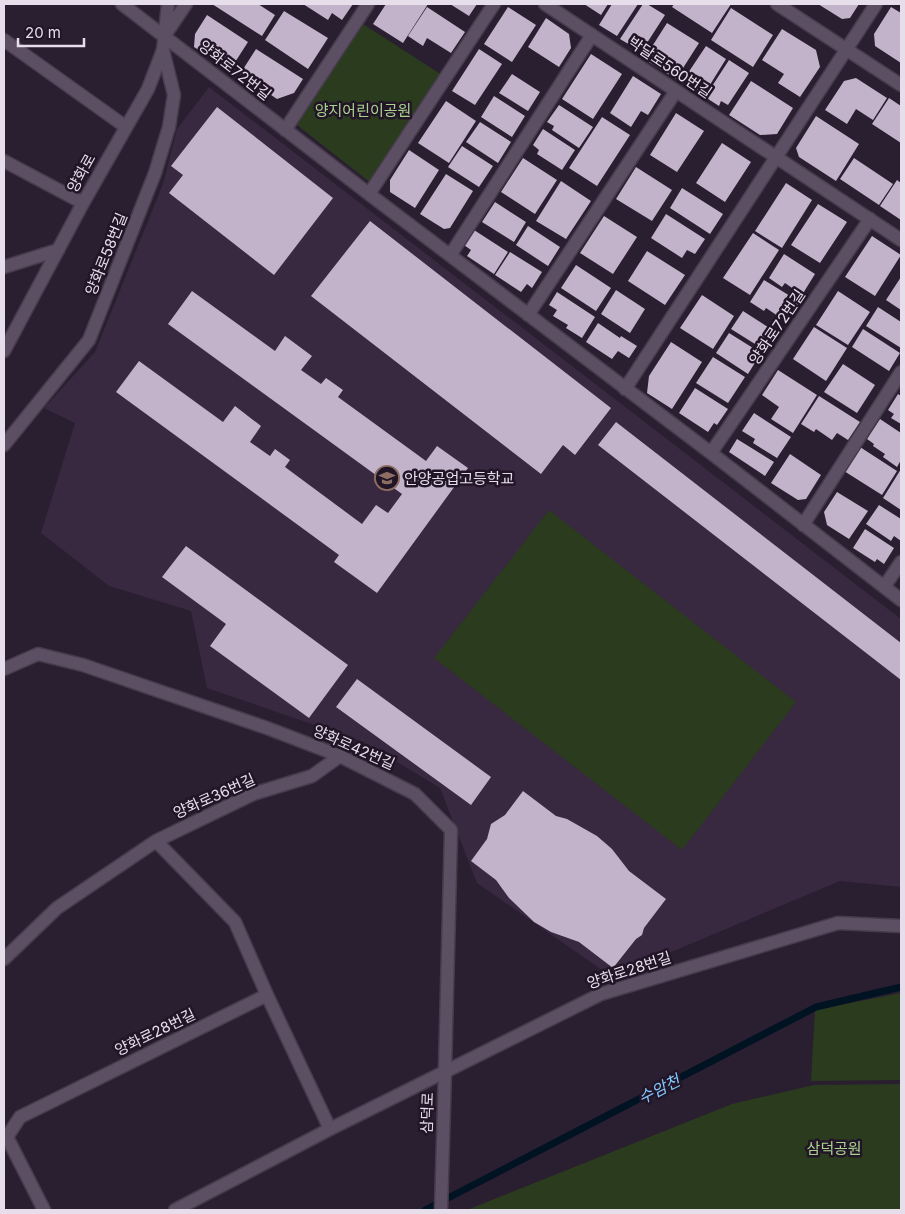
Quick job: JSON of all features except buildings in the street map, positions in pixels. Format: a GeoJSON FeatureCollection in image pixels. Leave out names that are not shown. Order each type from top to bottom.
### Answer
{"type":"FeatureCollection","features":[{"type":"Feature","properties":{"kind":"street","name":"양화로72번길"},"geometry":{"type":"LineString","coordinates":[[122,4],[165,35],[285,130],[451,254],[625,389],[712,453],[901,600]]}},
{"type":"Feature","properties":{"kind":"street","name":"양화로"},"geometry":{"type":"LineString","coordinates":[[4,351],[83,203],[148,89],[163,50],[168,4]]}},
{"type":"Feature","properties":{"kind":"street"},"geometry":{"type":"LineString","coordinates":[[165,35],[186,4]]}},
{"type":"Feature","properties":{"kind":"street"},"geometry":{"type":"LineString","coordinates":[[285,130],[368,4]]}},
{"type":"Feature","properties":{"kind":"street"},"geometry":{"type":"LineString","coordinates":[[370,194],[494,4]]}},
{"type":"Feature","properties":{"kind":"street","name":"박달로560번길"},"geometry":{"type":"LineString","coordinates":[[545,4],[901,240]]}},
{"type":"Feature","properties":{"kind":"street"},"geometry":{"type":"LineString","coordinates":[[777,4],[901,85]]}},
{"type":"Feature","properties":{"kind":"street"},"geometry":{"type":"LineString","coordinates":[[625,389],[876,4]]}},
{"type":"Feature","properties":{"kind":"street"},"geometry":{"type":"LineString","coordinates":[[451,254],[592,35]]}},
{"type":"Feature","properties":{"kind":"street"},"geometry":{"type":"LineString","coordinates":[[4,40],[126,127]]}},
{"type":"Feature","properties":{"kind":"street","name":"양화로58번길"},"geometry":{"type":"LineString","coordinates":[[4,445],[89,340],[155,173],[169,127],[174,95],[163,50]]}},
{"type":"Feature","properties":{"kind":"street"},"geometry":{"type":"LineString","coordinates":[[528,315],[676,91]]}},
{"type":"Feature","properties":{"kind":"street"},"geometry":{"type":"LineString","coordinates":[[4,161],[83,203]]}},
{"type":"Feature","properties":{"kind":"street","name":"양화로72번길"},"geometry":{"type":"LineString","coordinates":[[712,453],[870,220]]}},
{"type":"Feature","properties":{"kind":"street"},"geometry":{"type":"LineString","coordinates":[[4,267],[58,250]]}},
{"type":"Feature","properties":{"kind":"street"},"geometry":{"type":"LineString","coordinates":[[803,525],[901,372]]}},
{"type":"Feature","properties":{"kind":"street"},"geometry":{"type":"LineString","coordinates":[[884,588],[901,562]]}},
{"type":"Feature","properties":{"kind":"street","name":"양화로42번길"},"geometry":{"type":"LineString","coordinates":[[4,669],[38,654],[83,664],[258,725],[340,756],[415,794],[451,830],[445,1070]]}},
{"type":"Feature","properties":{"kind":"street","name":"양화로36번길"},"geometry":{"type":"LineString","coordinates":[[4,959],[57,908],[156,841],[253,794],[312,776],[340,756]]}},
{"type":"Feature","properties":{"kind":"street"},"geometry":{"type":"LineString","coordinates":[[156,841],[235,922],[267,995],[330,1128]]}},
{"type":"Feature","properties":{"kind":"street","name":"양화로28번길"},"geometry":{"type":"LineString","coordinates":[[175,1210],[330,1128],[601,994],[838,923],[901,926]]}},
{"type":"Feature","properties":{"kind":"street","name":"양화로28번길"},"geometry":{"type":"LineString","coordinates":[[44,1210],[7,1137],[20,1117],[267,995]]}},
{"type":"Feature","properties":{"kind":"street","name":"삼덕로"},"geometry":{"type":"LineString","coordinates":[[441,1210],[445,1070]]}},
{"type":"Feature","properties":{"kind":"shaded area","name":"안양공업고등학교"},"geometry":{"type":"Polygon","coordinates":[[[209,87],[901,619],[901,887],[840,881],[612,977],[477,883],[440,788],[364,742],[207,688],[191,611],[109,586],[41,533],[75,423],[44,408],[95,352],[163,184],[177,129],[209,87]]]}},
{"type":"Feature","properties":{"kind":"green space","name":"양지어린이공원"},"geometry":{"type":"Polygon","coordinates":[[[363,24],[442,75],[372,184],[297,125],[363,24]]]}},
{"type":"Feature","properties":{"kind":"green space"},"geometry":{"type":"Polygon","coordinates":[[[549,510],[796,702],[682,850],[434,658],[549,510]]]}},
{"type":"Feature","properties":{"kind":"green space"},"geometry":{"type":"Polygon","coordinates":[[[901,993],[901,1080],[811,1081],[815,1010],[901,993]]]}},
{"type":"Feature","properties":{"kind":"green space","name":"삼덕공원"},"geometry":{"type":"Polygon","coordinates":[[[901,1084],[901,1210],[467,1210],[732,1104],[814,1085],[901,1084]]]}},
{"type":"Feature","properties":{"kind":"waterway","name":"수암천"},"geometry":{"type":"LineString","coordinates":[[425,1210],[816,1007],[901,987]]}},
{"type":"Feature","properties":{"kind":"place","name":"안양공업고등학교"},"geometry":{"type":"Point","coordinates":[387,478]}}]}
